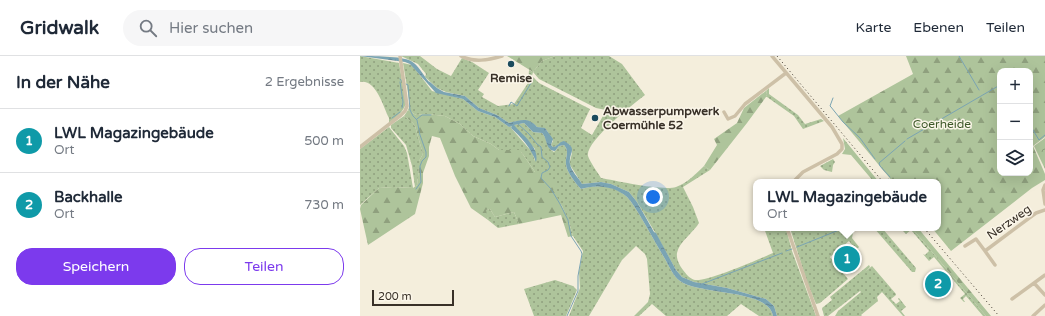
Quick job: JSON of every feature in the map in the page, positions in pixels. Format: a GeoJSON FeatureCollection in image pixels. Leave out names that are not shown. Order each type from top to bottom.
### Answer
{"type":"FeatureCollection","features":[{"type":"Feature","properties":{"kind":"street"},"geometry":{"type":"LineString","coordinates":[[360,147],[405,111],[407,100],[400,56]]}},
{"type":"Feature","properties":{"kind":"street"},"geometry":{"type":"LineString","coordinates":[[461,56],[471,61],[502,56]]}},
{"type":"Feature","properties":{"kind":"street"},"geometry":{"type":"LineString","coordinates":[[772,56],[832,127],[842,144],[842,149],[837,154],[803,172],[796,179]]}},
{"type":"Feature","properties":{"kind":"street"},"geometry":{"type":"LineString","coordinates":[[724,112],[728,119],[735,116],[745,104],[786,73]]}},
{"type":"Feature","properties":{"kind":"street","name":"Nerzweg"},"geometry":{"type":"LineString","coordinates":[[1045,185],[1043,190],[1045,204]]}},
{"type":"Feature","properties":{"kind":"street","name":"Nerzweg"},"geometry":{"type":"LineString","coordinates":[[985,251],[1036,213],[1045,210]]}},
{"type":"Feature","properties":{"kind":"street"},"geometry":{"type":"LineString","coordinates":[[788,231],[818,316]]}},
{"type":"Feature","properties":{"kind":"street","name":"Nerzweg"},"geometry":{"type":"LineString","coordinates":[[965,246],[976,239],[995,265]]}},
{"type":"Feature","properties":{"kind":"street"},"geometry":{"type":"LineString","coordinates":[[1012,299],[1045,275]]}},
{"type":"Feature","properties":{"kind":"street"},"geometry":{"type":"LineString","coordinates":[[1034,283],[1045,295]]}},
{"type":"Feature","properties":{"kind":"street"},"geometry":{"type":"LineString","coordinates":[[1033,316],[1045,305]]}},
{"type":"Feature","properties":{"kind":"green space"},"geometry":{"type":"Polygon","coordinates":[[[360,56],[399,63],[406,103],[397,117],[389,123],[389,118],[375,89],[366,82],[360,82],[360,56]]]}},
{"type":"Feature","properties":{"kind":"green space"},"geometry":{"type":"Polygon","coordinates":[[[401,56],[420,56],[437,69],[451,76],[462,58],[472,62],[489,73],[478,90],[484,94],[482,97],[498,106],[514,104],[528,83],[529,70],[533,72],[542,61],[555,56],[609,56],[622,64],[645,95],[611,124],[594,142],[589,150],[588,156],[601,178],[640,185],[670,188],[684,183],[704,166],[710,170],[683,187],[699,223],[678,249],[677,258],[683,270],[691,279],[701,280],[746,265],[773,253],[765,231],[787,231],[792,251],[816,316],[777,316],[774,306],[766,299],[727,288],[694,282],[682,277],[676,270],[637,202],[629,192],[611,184],[601,182],[582,184],[570,165],[572,153],[570,145],[562,142],[553,147],[551,145],[553,141],[546,129],[537,127],[528,121],[509,123],[497,115],[479,108],[465,96],[446,92],[437,88],[425,77],[426,74],[418,64],[401,56]],[[533,72],[532,76],[539,83],[590,109],[581,128],[592,135],[603,116],[611,111],[596,108],[539,79],[533,72]]]}},
{"type":"Feature","properties":{"kind":"green space"},"geometry":{"type":"Polygon","coordinates":[[[507,56],[555,56],[542,61],[533,72],[507,56]]]}},
{"type":"Feature","properties":{"kind":"green space","name":"Coerheide"},"geometry":{"type":"Polygon","coordinates":[[[906,56],[1045,56],[1045,137],[1033,146],[1045,174],[1045,180],[1032,188],[951,251],[934,231],[941,231],[941,179],[890,179],[838,116],[913,74],[906,56]]]}},
{"type":"Feature","properties":{"kind":"green space"},"geometry":{"type":"Polygon","coordinates":[[[403,63],[412,65],[432,91],[463,99],[478,111],[495,117],[509,127],[512,126],[511,128],[532,152],[535,161],[535,149],[513,125],[524,123],[533,132],[542,133],[551,150],[554,152],[559,146],[564,145],[567,152],[566,167],[579,187],[581,189],[593,186],[611,188],[627,197],[639,214],[671,271],[680,281],[702,289],[747,297],[759,301],[769,307],[773,316],[759,316],[741,304],[727,316],[666,316],[652,304],[639,316],[634,316],[648,302],[650,294],[647,259],[645,254],[636,246],[622,260],[589,316],[569,316],[580,288],[579,272],[583,251],[573,236],[562,206],[538,172],[535,172],[519,151],[499,150],[491,144],[473,136],[460,124],[445,116],[427,114],[416,115],[408,110],[410,105],[403,63]]]}},
{"type":"Feature","properties":{"kind":"green space"},"geometry":{"type":"Polygon","coordinates":[[[769,88],[769,94],[798,115],[805,124],[821,119],[824,121],[803,129],[794,116],[766,97],[767,90],[769,88]]]}},
{"type":"Feature","properties":{"kind":"green space"},"geometry":{"type":"Polygon","coordinates":[[[767,90],[766,97],[710,170],[704,166],[717,145],[714,139],[737,123],[744,108],[767,90]]]}},
{"type":"Feature","properties":{"kind":"green space"},"geometry":{"type":"Polygon","coordinates":[[[408,110],[416,115],[427,114],[445,116],[460,124],[473,136],[491,144],[499,150],[519,150],[535,172],[543,170],[556,184],[556,187],[553,190],[565,212],[573,236],[568,237],[561,215],[519,224],[514,212],[495,217],[490,209],[486,210],[488,220],[471,208],[455,176],[440,138],[432,136],[429,147],[429,156],[423,173],[423,183],[415,214],[368,245],[360,209],[361,205],[379,188],[413,188],[417,185],[419,161],[423,154],[415,126],[404,116],[408,110]]]}},
{"type":"Feature","properties":{"kind":"green space"},"geometry":{"type":"Polygon","coordinates":[[[404,116],[415,126],[423,154],[419,161],[417,185],[415,187],[412,166],[406,145],[391,128],[391,125],[404,116]]]}},
{"type":"Feature","properties":{"kind":"green space"},"geometry":{"type":"Polygon","coordinates":[[[389,127],[404,146],[407,153],[413,188],[379,188],[360,205],[360,149],[389,127]]]}},
{"type":"Feature","properties":{"kind":"green space"},"geometry":{"type":"Polygon","coordinates":[[[843,138],[877,179],[871,179],[851,155],[842,154],[845,149],[843,138]]]}},
{"type":"Feature","properties":{"kind":"green space"},"geometry":{"type":"Polygon","coordinates":[[[1045,138],[1045,169],[1034,146],[1045,138]]]}},
{"type":"Feature","properties":{"kind":"green space"},"geometry":{"type":"Polygon","coordinates":[[[833,159],[835,162],[832,172],[824,170],[820,166],[833,159]]]}},
{"type":"Feature","properties":{"kind":"green space"},"geometry":{"type":"Polygon","coordinates":[[[490,209],[495,217],[514,212],[519,224],[498,228],[488,220],[485,210],[490,209]]]}},
{"type":"Feature","properties":{"kind":"green space"},"geometry":{"type":"Polygon","coordinates":[[[791,231],[855,231],[852,238],[859,247],[856,250],[849,241],[830,257],[848,279],[820,303],[816,304],[807,282],[791,231]]]}},
{"type":"Feature","properties":{"kind":"green space"},"geometry":{"type":"Polygon","coordinates":[[[877,231],[885,231],[916,268],[915,272],[912,272],[877,231]]]}},
{"type":"Feature","properties":{"kind":"green space"},"geometry":{"type":"Polygon","coordinates":[[[903,231],[910,231],[906,234],[903,231]]]}},
{"type":"Feature","properties":{"kind":"green space"},"geometry":{"type":"Polygon","coordinates":[[[912,231],[915,231],[986,316],[983,316],[966,296],[963,299],[965,302],[960,298],[965,294],[934,257],[929,261],[923,254],[925,255],[929,251],[912,231]]]}},
{"type":"Feature","properties":{"kind":"green space"},"geometry":{"type":"Polygon","coordinates":[[[915,231],[920,231],[991,316],[986,316],[915,231]]]}},
{"type":"Feature","properties":{"kind":"green space"},"geometry":{"type":"Polygon","coordinates":[[[869,265],[870,267],[865,272],[872,266],[896,294],[891,299],[896,304],[900,301],[898,299],[899,298],[906,307],[901,311],[905,316],[903,316],[882,292],[877,297],[878,301],[861,315],[862,316],[835,316],[838,311],[861,292],[860,291],[828,316],[824,316],[822,308],[832,300],[830,297],[869,265]]]}},
{"type":"Feature","properties":{"kind":"green space"},"geometry":{"type":"Polygon","coordinates":[[[555,280],[573,286],[577,290],[566,316],[534,316],[524,289],[555,280]]]}},
{"type":"Feature","properties":{"kind":"water"},"geometry":{"type":"Polygon","coordinates":[[[360,56],[379,56],[406,59],[414,63],[428,81],[444,92],[465,96],[479,108],[497,115],[509,123],[524,120],[531,122],[537,127],[545,128],[553,139],[551,145],[553,147],[564,141],[571,146],[572,151],[570,164],[573,172],[582,184],[601,182],[611,184],[629,192],[637,202],[676,270],[682,277],[694,282],[727,288],[766,299],[774,306],[777,316],[773,316],[769,307],[759,301],[747,297],[702,289],[680,281],[671,271],[639,214],[627,197],[611,188],[599,186],[581,189],[579,187],[566,167],[567,152],[564,145],[559,146],[555,151],[552,150],[548,146],[542,133],[533,132],[524,123],[514,125],[533,146],[537,157],[536,162],[532,152],[511,128],[512,126],[509,127],[495,117],[478,111],[463,99],[436,93],[410,64],[360,56]]]}},
{"type":"Feature","properties":{"kind":"waterway"},"geometry":{"type":"LineString","coordinates":[[959,56],[979,90]]}},
{"type":"Feature","properties":{"kind":"waterway"},"geometry":{"type":"LineString","coordinates":[[400,79],[403,83]]}},
{"type":"Feature","properties":{"kind":"waterway"},"geometry":{"type":"LineString","coordinates":[[400,82],[403,102],[402,108]]}},
{"type":"Feature","properties":{"kind":"waterway"},"geometry":{"type":"LineString","coordinates":[[509,106],[511,102],[517,106],[531,83]]}},
{"type":"Feature","properties":{"kind":"waterway"},"geometry":{"type":"LineString","coordinates":[[406,84],[408,85],[410,110],[417,120],[426,152],[426,157],[420,166],[421,182],[416,189]]}},
{"type":"Feature","properties":{"kind":"waterway"},"geometry":{"type":"LineString","coordinates":[[907,139],[997,87]]}},
{"type":"Feature","properties":{"kind":"waterway"},"geometry":{"type":"LineString","coordinates":[[833,98],[830,106],[843,122],[860,138],[875,159]]}},
{"type":"Feature","properties":{"kind":"waterway"},"geometry":{"type":"LineString","coordinates":[[392,118],[400,112]]}},
{"type":"Feature","properties":{"kind":"waterway"},"geometry":{"type":"LineString","coordinates":[[417,119],[422,115],[431,115]]}},
{"type":"Feature","properties":{"kind":"waterway"},"geometry":{"type":"LineString","coordinates":[[518,124],[541,147],[542,157],[548,162],[550,167],[542,173],[541,178],[551,189],[560,204],[568,220],[571,236],[582,254],[578,276],[578,291],[567,316]]}},
{"type":"Feature","properties":{"kind":"waterway"},"geometry":{"type":"LineString","coordinates":[[1033,130],[1039,140],[1045,135]]}},
{"type":"Feature","properties":{"kind":"waterway"},"geometry":{"type":"LineString","coordinates":[[890,177],[879,163],[905,141]]}},
{"type":"Feature","properties":{"kind":"waterway"},"geometry":{"type":"LineString","coordinates":[[797,247],[837,231]]}},
{"type":"Feature","properties":{"kind":"waterway"},"geometry":{"type":"LineString","coordinates":[[786,251],[792,249]]}},
{"type":"Feature","properties":{"kind":"waterway"},"geometry":{"type":"LineString","coordinates":[[702,284],[782,253]]}},
{"type":"Feature","properties":{"kind":"railway"},"geometry":{"type":"LineString","coordinates":[[777,56],[880,179]]}},
{"type":"Feature","properties":{"kind":"railway"},"geometry":{"type":"LineString","coordinates":[[927,231],[999,316]]}},
{"type":"Feature","properties":{"kind":"place","name":"Remise"},"geometry":{"type":"Point","coordinates":[511,64]}},
{"type":"Feature","properties":{"kind":"place","name":"Abwasserpumpwerk Coermühle 52"},"geometry":{"type":"Point","coordinates":[595,118]}},
{"type":"Feature","properties":{"kind":"place","name":"LWL Magazingebäude"},"geometry":{"type":"Point","coordinates":[847,259]}},
{"type":"Feature","properties":{"kind":"place","name":"Backhalle"},"geometry":{"type":"Point","coordinates":[938,284]}}]}
